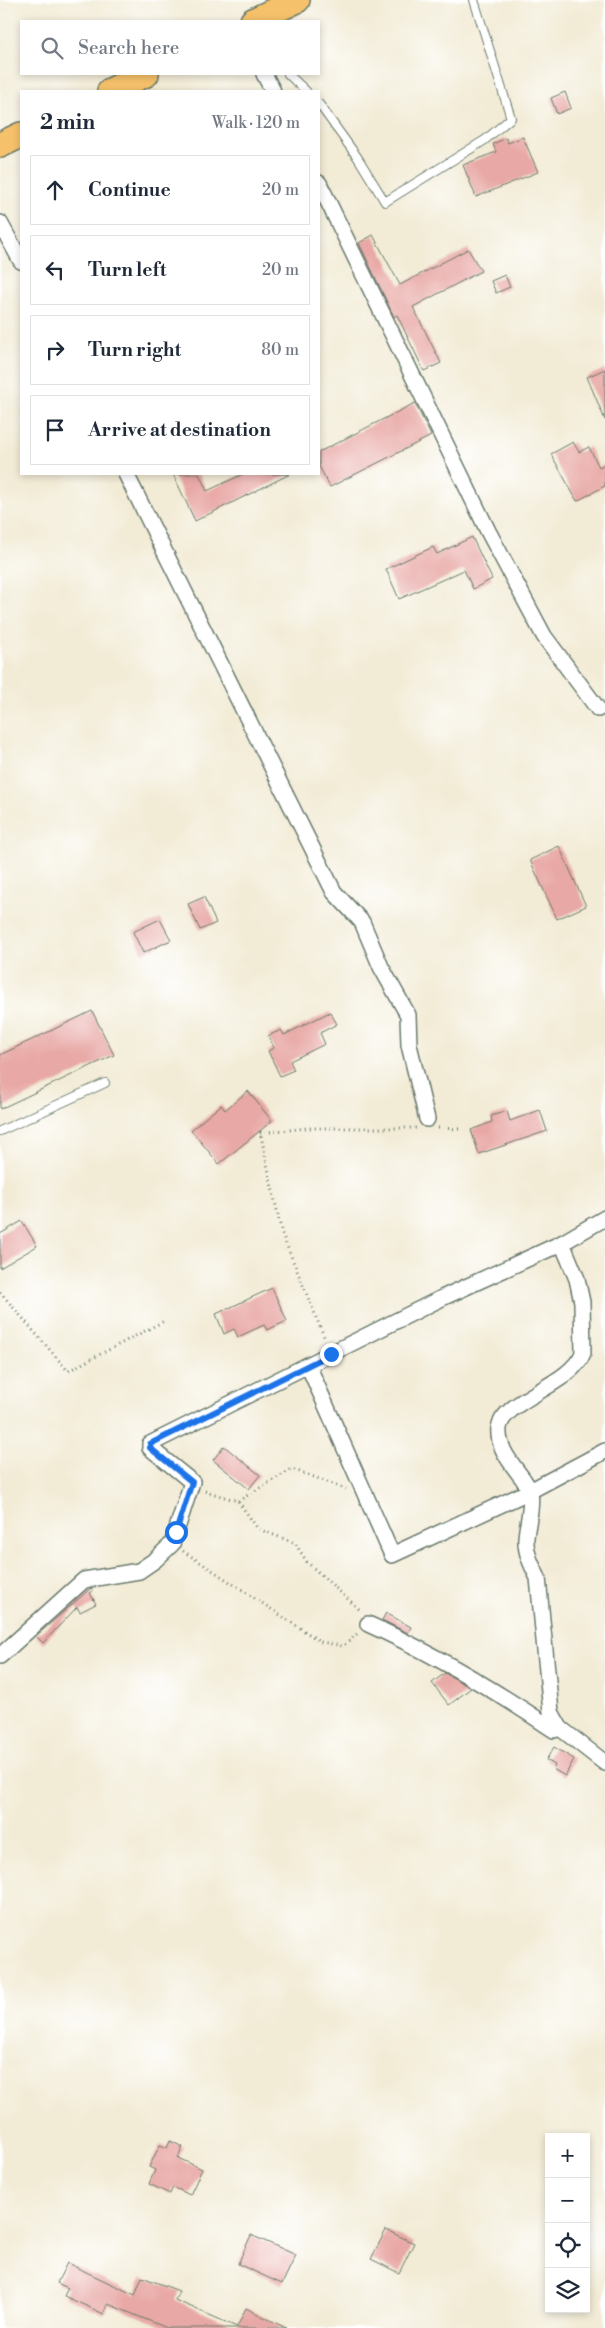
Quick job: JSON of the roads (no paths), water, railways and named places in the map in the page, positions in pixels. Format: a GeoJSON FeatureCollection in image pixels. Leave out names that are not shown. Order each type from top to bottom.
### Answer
{"type":"FeatureCollection","features":[{"type":"Feature","properties":{"kind":"highway"},"geometry":{"type":"LineString","coordinates":[[255,20],[297,0]]}},
{"type":"Feature","properties":{"kind":"highway"},"geometry":{"type":"LineString","coordinates":[[112,90],[144,75]]}},
{"type":"Feature","properties":{"kind":"highway"},"geometry":{"type":"LineString","coordinates":[[0,146],[20,136]]}},
{"type":"Feature","properties":{"kind":"street"},"geometry":{"type":"LineString","coordinates":[[265,75],[272,90]]}},
{"type":"Feature","properties":{"kind":"street"},"geometry":{"type":"LineString","coordinates":[[320,185],[466,486],[544,636],[598,710]]}},
{"type":"Feature","properties":{"kind":"street"},"geometry":{"type":"LineString","coordinates":[[0,222],[20,259]]}},
{"type":"Feature","properties":{"kind":"street"},"geometry":{"type":"LineString","coordinates":[[126,475],[334,892],[362,922],[381,967],[408,1015],[409,1045],[427,1125]]}},
{"type":"Feature","properties":{"kind":"street"},"geometry":{"type":"LineString","coordinates":[[0,1656],[84,1580],[139,1572],[172,1544],[192,1487],[192,1482],[150,1448],[150,1444],[444,1298],[562,1243],[605,1218]]}},
{"type":"Feature","properties":{"kind":"street"},"geometry":{"type":"LineString","coordinates":[[562,1243],[576,1279],[582,1302],[583,1353],[580,1360],[568,1373],[528,1398],[504,1418],[499,1427],[501,1446],[530,1491],[525,1540],[529,1558],[538,1578],[551,1712],[560,1728],[605,1763]]}},
{"type":"Feature","properties":{"kind":"street"},"geometry":{"type":"LineString","coordinates":[[308,1365],[392,1555],[530,1491],[605,1451]]}},
{"type":"Feature","properties":{"kind":"street"},"geometry":{"type":"LineString","coordinates":[[368,1624],[422,1649],[495,1691],[554,1730],[560,1728]]}},
{"type":"Feature","properties":{"kind":"lane"},"geometry":{"type":"LineString","coordinates":[[320,105],[358,158],[386,202],[485,140],[511,118],[474,0]]}},
{"type":"Feature","properties":{"kind":"lane"},"geometry":{"type":"LineString","coordinates":[[289,75],[305,90]]}},
{"type":"Feature","properties":{"kind":"lane"},"geometry":{"type":"LineString","coordinates":[[0,1131],[105,1083]]}}]}
